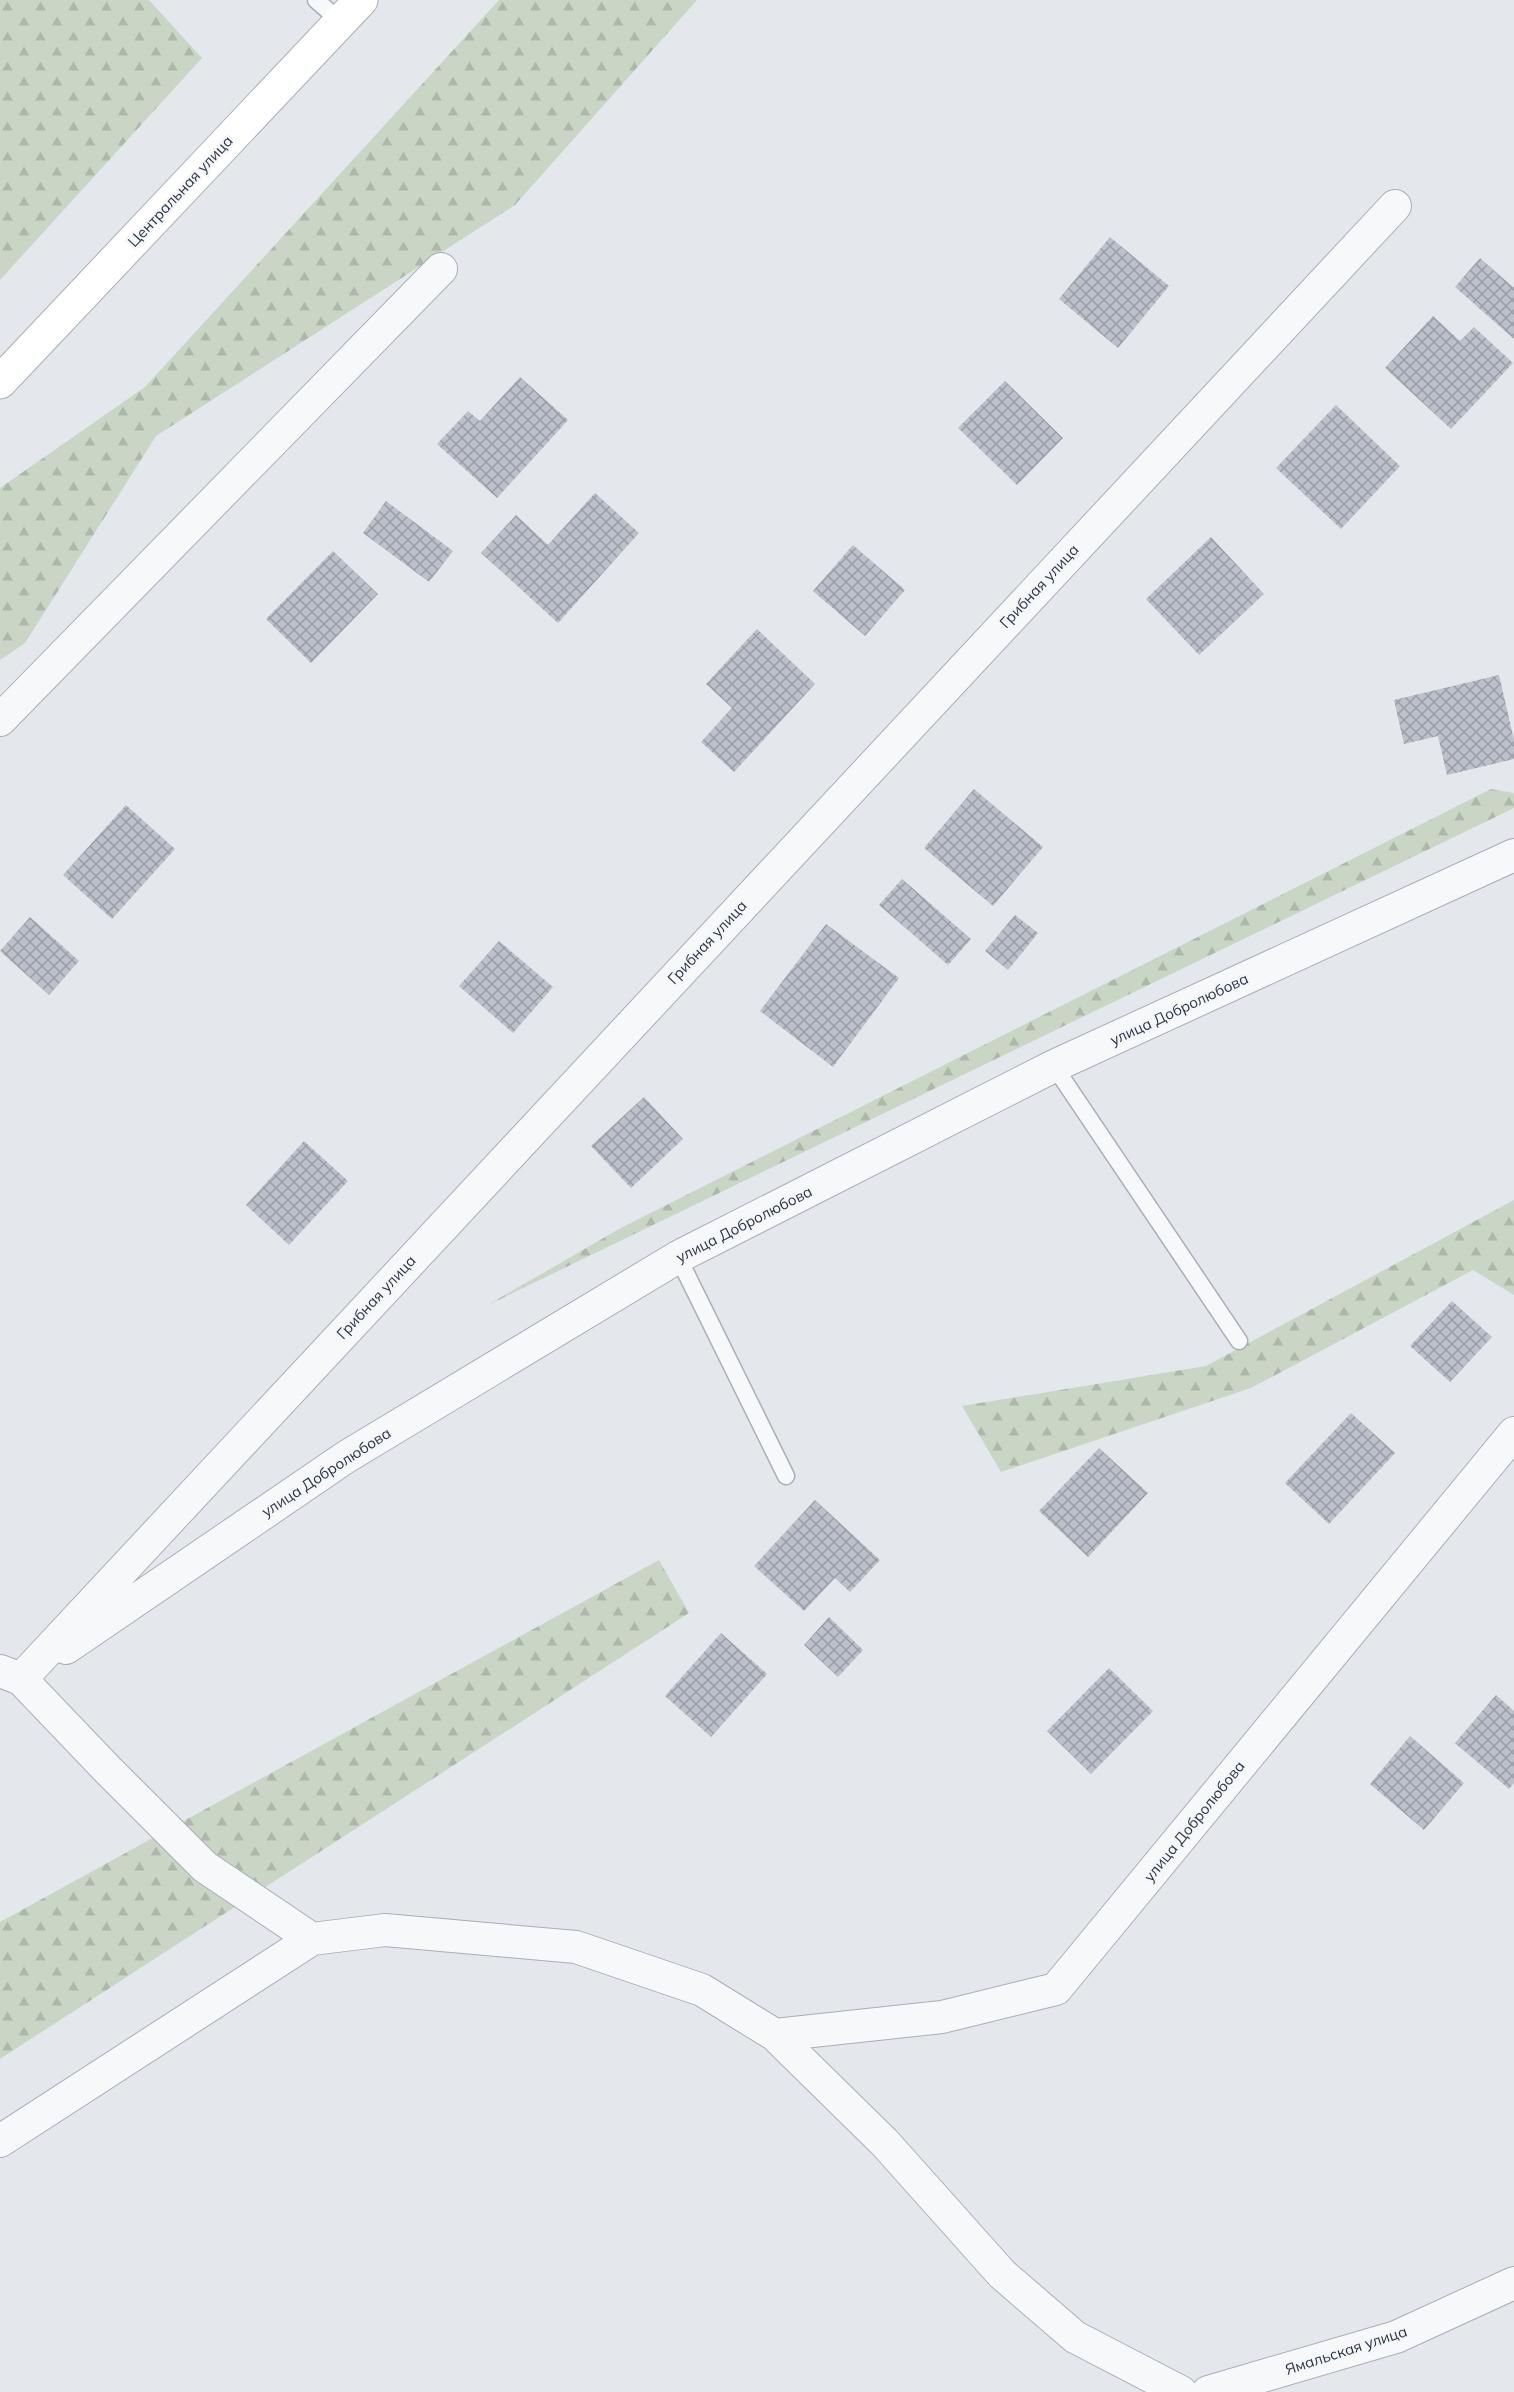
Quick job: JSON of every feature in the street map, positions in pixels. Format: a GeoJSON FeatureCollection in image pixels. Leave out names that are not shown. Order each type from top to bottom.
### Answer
{"type":"FeatureCollection","features":[{"type":"Feature","properties":{"kind":"main road","name":"Центральная улица"},"geometry":{"type":"LineString","coordinates":[[0,382],[339,7]]}},
{"type":"Feature","properties":{"kind":"street","name":"Грибная улица"},"geometry":{"type":"LineString","coordinates":[[10,1675],[1395,206]]}},
{"type":"Feature","properties":{"kind":"street"},"geometry":{"type":"LineString","coordinates":[[0,720],[441,269]]}},
{"type":"Feature","properties":{"kind":"street","name":"улица Добролюбова"},"geometry":{"type":"LineString","coordinates":[[10,1675],[346,1457],[678,1257],[1054,1066],[1514,855]]}},
{"type":"Feature","properties":{"kind":"street","name":"улица Добролюбова"},"geometry":{"type":"LineString","coordinates":[[775,2035],[942,2017],[1056,1989],[1514,1433]]}},
{"type":"Feature","properties":{"kind":"street"},"geometry":{"type":"LineString","coordinates":[[10,1675],[205,1867],[312,1939]]}},
{"type":"Feature","properties":{"kind":"street"},"geometry":{"type":"LineString","coordinates":[[0,2141],[312,1939],[385,1930],[576,1947],[702,1990],[775,2035],[885,2143],[1002,2274],[1075,2337],[1180,2392]]}},
{"type":"Feature","properties":{"kind":"street","name":"Ямальская улица"},"geometry":{"type":"LineString","coordinates":[[1208,2392],[1396,2337],[1514,2283]]}},
{"type":"Feature","properties":{"kind":"lane"},"geometry":{"type":"LineString","coordinates":[[1054,1066],[1239,1341]]}},
{"type":"Feature","properties":{"kind":"lane"},"geometry":{"type":"LineString","coordinates":[[678,1257],[786,1476]]}},
{"type":"Feature","properties":{"kind":"green space"},"geometry":{"type":"Polygon","coordinates":[[[0,0],[149,0],[202,58],[0,280],[0,0]]]}},
{"type":"Feature","properties":{"kind":"green space"},"geometry":{"type":"Polygon","coordinates":[[[499,0],[697,0],[515,205],[156,436],[25,643],[0,660],[0,488],[145,387],[499,0]]]}},
{"type":"Feature","properties":{"kind":"green space"},"geometry":{"type":"Polygon","coordinates":[[[1491,789],[1514,793],[1514,808],[486,1306],[619,1229],[1491,789]]]}},
{"type":"Feature","properties":{"kind":"green space"},"geometry":{"type":"Polygon","coordinates":[[[1514,1200],[1514,1295],[1473,1270],[1251,1388],[1001,1472],[962,1406],[1206,1366],[1514,1200]]]}},
{"type":"Feature","properties":{"kind":"green space"},"geometry":{"type":"Polygon","coordinates":[[[659,1560],[689,1613],[0,2059],[0,1922],[659,1560]]]}},
{"type":"Feature","properties":{"kind":"building"},"geometry":{"type":"Polygon","coordinates":[[[1110,237],[1169,286],[1118,348],[1059,299],[1110,237]]]}},
{"type":"Feature","properties":{"kind":"building"},"geometry":{"type":"Polygon","coordinates":[[[1480,258],[1514,288],[1514,339],[1455,287],[1480,258]]]}},
{"type":"Feature","properties":{"kind":"building"},"geometry":{"type":"Polygon","coordinates":[[[1433,316],[1460,341],[1474,327],[1513,363],[1451,429],[1385,368],[1433,316]]]}},
{"type":"Feature","properties":{"kind":"building"},"geometry":{"type":"Polygon","coordinates":[[[520,377],[568,420],[497,498],[437,444],[468,411],[480,421],[520,377]]]}},
{"type":"Feature","properties":{"kind":"building"},"geometry":{"type":"Polygon","coordinates":[[[1005,381],[1063,438],[1017,485],[958,428],[1005,381]]]}},
{"type":"Feature","properties":{"kind":"building"},"geometry":{"type":"Polygon","coordinates":[[[1336,405],[1400,466],[1341,529],[1276,468],[1336,405]]]}},
{"type":"Feature","properties":{"kind":"building"},"geometry":{"type":"Polygon","coordinates":[[[595,493],[639,533],[558,623],[481,553],[516,515],[548,545],[595,493]]]}},
{"type":"Feature","properties":{"kind":"building"},"geometry":{"type":"Polygon","coordinates":[[[386,501],[453,551],[429,582],[363,533],[386,501]]]}},
{"type":"Feature","properties":{"kind":"building"},"geometry":{"type":"Polygon","coordinates":[[[1211,537],[1264,594],[1199,655],[1146,599],[1211,537]]]}},
{"type":"Feature","properties":{"kind":"building"},"geometry":{"type":"Polygon","coordinates":[[[853,545],[905,590],[865,636],[813,591],[853,545]]]}},
{"type":"Feature","properties":{"kind":"building"},"geometry":{"type":"Polygon","coordinates":[[[333,551],[378,594],[311,663],[266,619],[333,551]]]}},
{"type":"Feature","properties":{"kind":"building"},"geometry":{"type":"Polygon","coordinates":[[[757,629],[815,684],[734,772],[701,742],[732,708],[706,684],[757,629]]]}},
{"type":"Feature","properties":{"kind":"building"},"geometry":{"type":"Polygon","coordinates":[[[1499,675],[1514,740],[1514,759],[1447,775],[1438,736],[1404,744],[1394,700],[1499,675]]]}},
{"type":"Feature","properties":{"kind":"building"},"geometry":{"type":"Polygon","coordinates":[[[974,789],[1043,847],[993,906],[924,848],[974,789]]]}},
{"type":"Feature","properties":{"kind":"building"},"geometry":{"type":"Polygon","coordinates":[[[126,805],[175,849],[112,919],[63,875],[126,805]]]}},
{"type":"Feature","properties":{"kind":"building"},"geometry":{"type":"Polygon","coordinates":[[[902,879],[971,939],[948,965],[879,905],[902,879]]]}},
{"type":"Feature","properties":{"kind":"building"},"geometry":{"type":"Polygon","coordinates":[[[1015,915],[1038,933],[1008,970],[985,951],[1015,915]]]}},
{"type":"Feature","properties":{"kind":"building"},"geometry":{"type":"Polygon","coordinates":[[[30,917],[79,961],[49,995],[0,951],[30,917]]]}},
{"type":"Feature","properties":{"kind":"building"},"geometry":{"type":"Polygon","coordinates":[[[826,924],[899,978],[833,1067],[760,1011],[826,924]]]}},
{"type":"Feature","properties":{"kind":"building"},"geometry":{"type":"Polygon","coordinates":[[[499,941],[553,987],[513,1033],[459,986],[499,941]]]}},
{"type":"Feature","properties":{"kind":"building"},"geometry":{"type":"Polygon","coordinates":[[[644,1097],[683,1139],[631,1188],[591,1146],[644,1097]]]}},
{"type":"Feature","properties":{"kind":"building"},"geometry":{"type":"Polygon","coordinates":[[[304,1141],[348,1181],[289,1245],[246,1205],[304,1141]]]}},
{"type":"Feature","properties":{"kind":"building"},"geometry":{"type":"Polygon","coordinates":[[[1452,1301],[1492,1337],[1450,1382],[1410,1346],[1452,1301]]]}},
{"type":"Feature","properties":{"kind":"building"},"geometry":{"type":"Polygon","coordinates":[[[1351,1413],[1395,1453],[1329,1524],[1285,1483],[1351,1413]]]}},
{"type":"Feature","properties":{"kind":"building"},"geometry":{"type":"Polygon","coordinates":[[[1099,1448],[1148,1493],[1088,1557],[1039,1511],[1099,1448]]]}},
{"type":"Feature","properties":{"kind":"building"},"geometry":{"type":"Polygon","coordinates":[[[815,1500],[880,1560],[850,1592],[835,1578],[804,1611],[754,1566],[815,1500]]]}},
{"type":"Feature","properties":{"kind":"building"},"geometry":{"type":"Polygon","coordinates":[[[829,1617],[863,1650],[838,1677],[804,1645],[829,1617]]]}},
{"type":"Feature","properties":{"kind":"building"},"geometry":{"type":"Polygon","coordinates":[[[721,1633],[767,1674],[711,1737],[665,1696],[721,1633]]]}},
{"type":"Feature","properties":{"kind":"building"},"geometry":{"type":"Polygon","coordinates":[[[1109,1668],[1153,1711],[1091,1774],[1047,1731],[1109,1668]]]}},
{"type":"Feature","properties":{"kind":"building"},"geometry":{"type":"Polygon","coordinates":[[[1496,1695],[1514,1711],[1514,1783],[1509,1789],[1455,1743],[1496,1695]]]}},
{"type":"Feature","properties":{"kind":"building"},"geometry":{"type":"Polygon","coordinates":[[[1410,1736],[1464,1783],[1424,1830],[1370,1784],[1410,1736]]]}}]}
